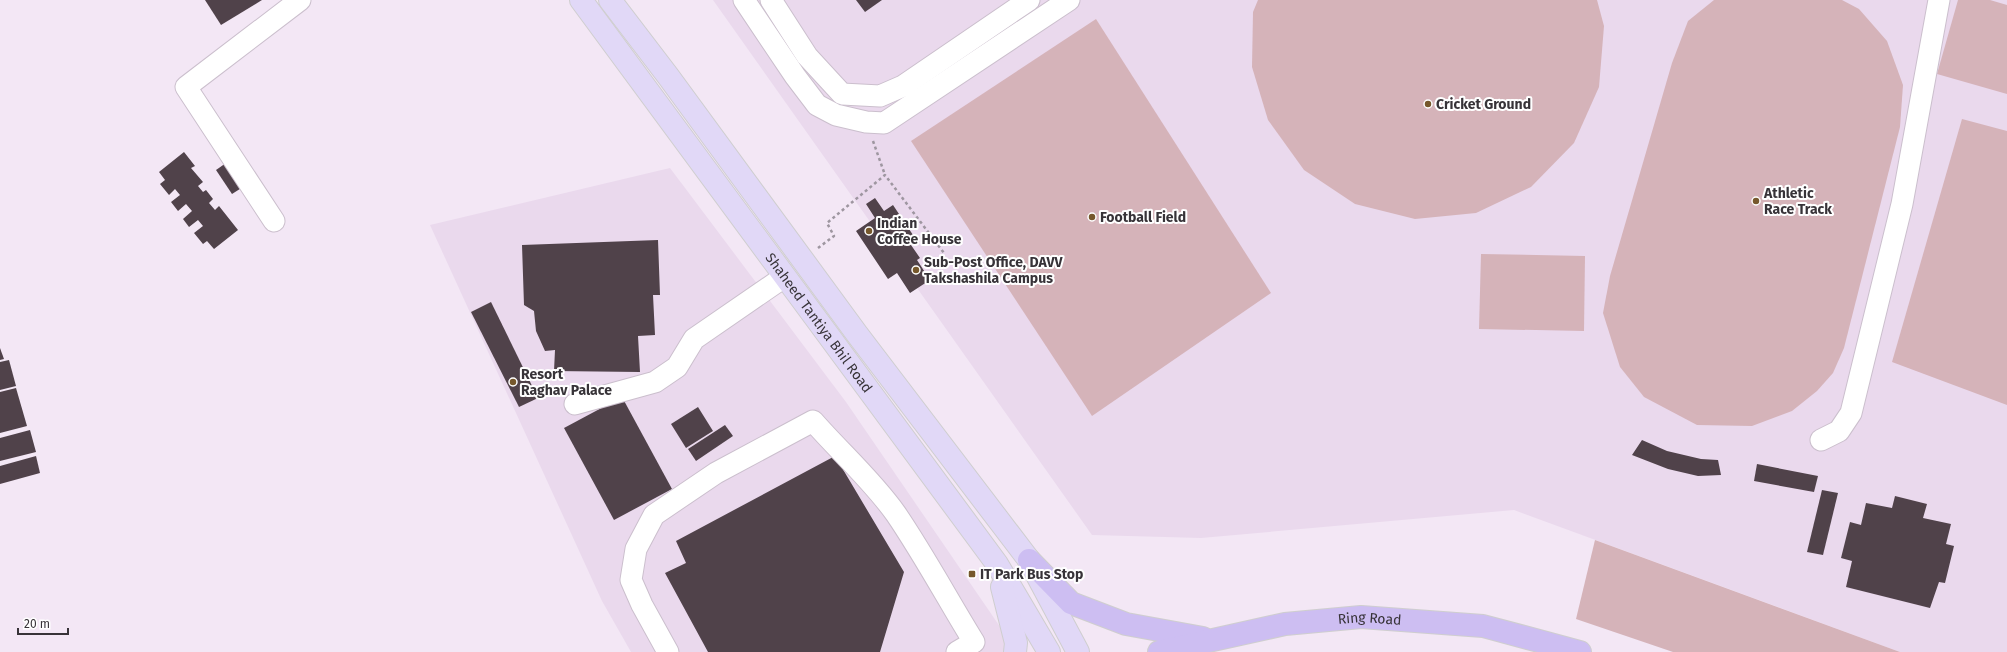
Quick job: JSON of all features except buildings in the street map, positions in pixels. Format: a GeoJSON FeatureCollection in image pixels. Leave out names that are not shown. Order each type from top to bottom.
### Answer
{"type":"FeatureCollection","features":[{"type":"Feature","properties":{"kind":"highway"},"geometry":{"type":"LineString","coordinates":[[1029,560],[1071,603],[1126,624],[1213,640]]}},
{"type":"Feature","properties":{"kind":"highway","name":"Ring Road"},"geometry":{"type":"LineString","coordinates":[[1159,652],[1285,624],[1361,617],[1483,626],[1580,652]]}},
{"type":"Feature","properties":{"kind":"main road","name":"Shaheed Tantiya Bhil Road"},"geometry":{"type":"LineString","coordinates":[[581,0],[997,564],[1049,652]]}},
{"type":"Feature","properties":{"kind":"main road"},"geometry":{"type":"LineString","coordinates":[[610,0],[857,334],[1029,560],[1078,652]]}},
{"type":"Feature","properties":{"kind":"main road"},"geometry":{"type":"LineString","coordinates":[[784,277],[803,259]]}},
{"type":"Feature","properties":{"kind":"main road"},"geometry":{"type":"LineString","coordinates":[[997,564],[1016,643],[1015,652]]}},
{"type":"Feature","properties":{"kind":"lane"},"geometry":{"type":"LineString","coordinates":[[274,221],[186,86],[300,0]]}},
{"type":"Feature","properties":{"kind":"lane"},"geometry":{"type":"LineString","coordinates":[[744,0],[795,76],[817,105],[836,115],[866,122],[884,123],[1069,0]]}},
{"type":"Feature","properties":{"kind":"lane"},"geometry":{"type":"LineString","coordinates":[[771,0],[807,56],[842,94],[880,96],[903,86],[1029,0]]}},
{"type":"Feature","properties":{"kind":"lane"},"geometry":{"type":"LineString","coordinates":[[1821,440],[1839,431],[1851,413],[1902,204],[1938,0]]}},
{"type":"Feature","properties":{"kind":"lane"},"geometry":{"type":"LineString","coordinates":[[574,404],[655,382],[677,367],[694,339],[784,277]]}},
{"type":"Feature","properties":{"kind":"lane"},"geometry":{"type":"LineString","coordinates":[[668,652],[642,605],[631,580],[636,549],[654,515],[716,473],[813,421],[837,448],[858,468],[896,514],[970,649]]}},
{"type":"Feature","properties":{"kind":"path"},"geometry":{"type":"LineString","coordinates":[[866,122],[885,175],[944,253]]}},
{"type":"Feature","properties":{"kind":"path"},"geometry":{"type":"LineString","coordinates":[[803,259],[834,236],[827,223],[885,175]]}},
{"type":"Feature","properties":{"kind":"shaded area"},"geometry":{"type":"Polygon","coordinates":[[[713,0],[2007,0],[2007,652],[1900,652],[1514,510],[1201,538],[1092,535],[713,0]]]}},
{"type":"Feature","properties":{"kind":"shaded area","name":"Cricket Ground"},"geometry":{"type":"Polygon","coordinates":[[[1258,0],[1597,0],[1604,26],[1599,87],[1574,143],[1531,187],[1476,213],[1415,219],[1355,204],[1304,170],[1268,120],[1252,67],[1253,12],[1258,0]]]}},
{"type":"Feature","properties":{"kind":"shaded area","name":"Athletic Race Track"},"geometry":{"type":"Polygon","coordinates":[[[1714,0],[1842,0],[1859,9],[1887,41],[1903,85],[1900,127],[1844,348],[1833,373],[1817,391],[1792,411],[1752,426],[1697,425],[1644,397],[1620,367],[1603,313],[1610,276],[1672,63],[1688,21],[1714,0]]]}},
{"type":"Feature","properties":{"kind":"shaded area"},"geometry":{"type":"Polygon","coordinates":[[[1958,0],[1990,0],[2007,5],[2007,94],[1937,74],[1958,0]]]}},
{"type":"Feature","properties":{"kind":"shaded area","name":"Football Field"},"geometry":{"type":"Polygon","coordinates":[[[1096,19],[1271,293],[1092,416],[911,141],[1096,19]]]}},
{"type":"Feature","properties":{"kind":"shaded area"},"geometry":{"type":"Polygon","coordinates":[[[1962,119],[2007,131],[2007,405],[1892,362],[1962,119]]]}},
{"type":"Feature","properties":{"kind":"shaded area"},"geometry":{"type":"Polygon","coordinates":[[[670,168],[846,402],[1005,634],[1007,652],[631,652],[602,601],[430,225],[670,168]]]}},
{"type":"Feature","properties":{"kind":"shaded area"},"geometry":{"type":"Polygon","coordinates":[[[1481,254],[1585,256],[1584,331],[1479,329],[1481,254]]]}},
{"type":"Feature","properties":{"kind":"shaded area"},"geometry":{"type":"Polygon","coordinates":[[[1595,540],[1900,652],[1673,652],[1576,619],[1595,540]]]}},
{"type":"Feature","properties":{"kind":"place","name":"Cricket Ground"},"geometry":{"type":"Point","coordinates":[1428,104]}},
{"type":"Feature","properties":{"kind":"place","name":"Athletic Race Track"},"geometry":{"type":"Point","coordinates":[1756,201]}},
{"type":"Feature","properties":{"kind":"place","name":"Football Field"},"geometry":{"type":"Point","coordinates":[1092,217]}},
{"type":"Feature","properties":{"kind":"place","name":"Indian Coffee House"},"geometry":{"type":"Point","coordinates":[869,231]}},
{"type":"Feature","properties":{"kind":"place","name":"Sub-Post Office, DAVV Takshashila Campus"},"geometry":{"type":"Point","coordinates":[916,270]}},
{"type":"Feature","properties":{"kind":"place","name":"Resort Raghav Palace"},"geometry":{"type":"Point","coordinates":[513,382]}},
{"type":"Feature","properties":{"kind":"place","name":"IT Park Bus Stop"},"geometry":{"type":"Point","coordinates":[972,574]}}]}
